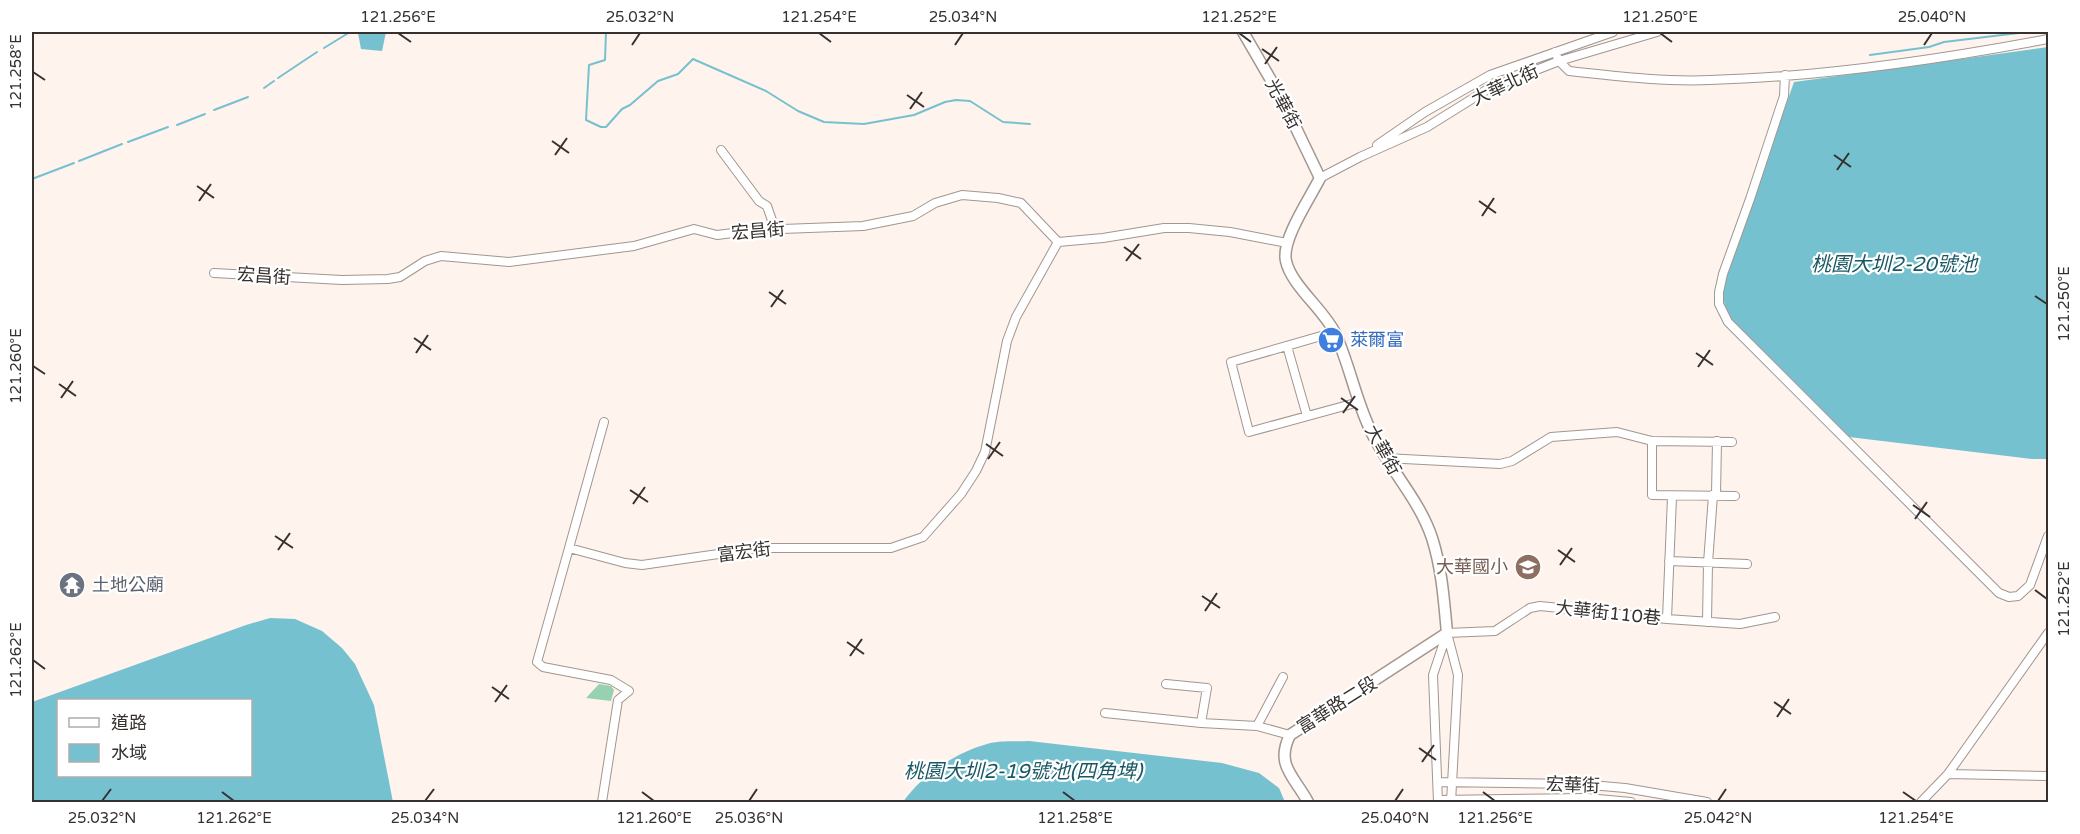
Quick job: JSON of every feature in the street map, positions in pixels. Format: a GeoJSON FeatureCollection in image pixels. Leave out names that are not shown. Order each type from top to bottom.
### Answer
{"type":"FeatureCollection","features":[{"type":"Feature","properties":{"kind":"street","name":"光華街"},"geometry":{"type":"LineString","coordinates":[[1243,32],[1282,99],[1320,178]]}},
{"type":"Feature","properties":{"kind":"street","name":"大華北街"},"geometry":{"type":"LineString","coordinates":[[1320,178],[1427,127],[1488,89],[1612,32]]}},
{"type":"Feature","properties":{"kind":"street","name":"大華北街"},"geometry":{"type":"LineString","coordinates":[[1360,157],[1425,112],[1490,75],[1657,32]]}},
{"type":"Feature","properties":{"kind":"street"},"geometry":{"type":"LineString","coordinates":[[1557,56],[1569,71],[1635,78],[1709,80],[1854,70],[2000,49],[2049,39]]}},
{"type":"Feature","properties":{"kind":"street"},"geometry":{"type":"LineString","coordinates":[[1785,75],[1784,96],[1723,274],[1719,304],[1728,322],[1999,593],[2009,597],[2018,596],[2030,585],[2049,537]]}},
{"type":"Feature","properties":{"kind":"street"},"geometry":{"type":"LineString","coordinates":[[721,150],[759,201],[767,206],[775,229]]}},
{"type":"Feature","properties":{"kind":"street"},"geometry":{"type":"LineString","coordinates":[[1058,242],[1103,238],[1164,228],[1189,228],[1230,232],[1287,243],[1320,178]]}},
{"type":"Feature","properties":{"kind":"street","name":"宏昌街"},"geometry":{"type":"LineString","coordinates":[[214,273],[342,280],[388,279],[400,277],[425,261],[441,256],[509,262],[634,246],[694,229],[717,235],[775,229],[863,226],[913,216],[935,203],[962,195],[998,198],[1021,203],[1058,242]]}},
{"type":"Feature","properties":{"kind":"street","name":"富宏街"},"geometry":{"type":"LineString","coordinates":[[569,548],[642,565],[760,548],[891,548],[923,537],[961,494],[985,452],[1007,341],[1016,317],[1058,242]]}},
{"type":"Feature","properties":{"kind":"street","name":"大華街"},"geometry":{"type":"LineString","coordinates":[[1287,243],[1286,261],[1291,274],[1335,332],[1369,428],[1385,458],[1418,507],[1432,537],[1440,568],[1447,633],[1458,675],[1450,802]]}},
{"type":"Feature","properties":{"kind":"street"},"geometry":{"type":"LineString","coordinates":[[1335,332],[1231,362],[1249,432],[1359,402]]}},
{"type":"Feature","properties":{"kind":"street"},"geometry":{"type":"LineString","coordinates":[[1287,346],[1306,416]]}},
{"type":"Feature","properties":{"kind":"street"},"geometry":{"type":"LineString","coordinates":[[602,802],[618,700],[628,691],[611,680],[543,668],[537,662],[604,422]]}},
{"type":"Feature","properties":{"kind":"street"},"geometry":{"type":"LineString","coordinates":[[1385,458],[1500,464],[1512,461],[1551,437],[1617,432],[1652,441],[1732,442]]}},
{"type":"Feature","properties":{"kind":"street"},"geometry":{"type":"LineString","coordinates":[[1652,441],[1652,495],[1735,496]]}},
{"type":"Feature","properties":{"kind":"street"},"geometry":{"type":"LineString","coordinates":[[1707,622],[1708,563],[1717,441]]}},
{"type":"Feature","properties":{"kind":"street"},"geometry":{"type":"LineString","coordinates":[[1666,619],[1672,497]]}},
{"type":"Feature","properties":{"kind":"street"},"geometry":{"type":"LineString","coordinates":[[1669,561],[1747,564]]}},
{"type":"Feature","properties":{"kind":"street","name":"大華街110巷"},"geometry":{"type":"LineString","coordinates":[[1447,633],[1495,630],[1530,608],[1540,606],[1740,624],[1775,617]]}},
{"type":"Feature","properties":{"kind":"street","name":"大華街"},"geometry":{"type":"LineString","coordinates":[[1438,801],[1433,675],[1447,633]]}},
{"type":"Feature","properties":{"kind":"street","name":"富華路二段"},"geometry":{"type":"LineString","coordinates":[[1308,802],[1285,765],[1284,747],[1290,735],[1412,658],[1447,633]]}},
{"type":"Feature","properties":{"kind":"street"},"geometry":{"type":"LineString","coordinates":[[1921,802],[1948,774],[2049,633]]}},
{"type":"Feature","properties":{"kind":"street"},"geometry":{"type":"LineString","coordinates":[[1257,726],[1283,677]]}},
{"type":"Feature","properties":{"kind":"street"},"geometry":{"type":"LineString","coordinates":[[1166,684],[1207,688],[1201,723]]}},
{"type":"Feature","properties":{"kind":"street"},"geometry":{"type":"LineString","coordinates":[[1105,713],[1257,726],[1290,735]]}},
{"type":"Feature","properties":{"kind":"street"},"geometry":{"type":"LineString","coordinates":[[1948,774],[2049,776]]}},
{"type":"Feature","properties":{"kind":"street","name":"宏華街"},"geometry":{"type":"LineString","coordinates":[[1438,782],[1579,784],[1625,788],[1707,802]]}},
{"type":"Feature","properties":{"kind":"street"},"geometry":{"type":"LineString","coordinates":[[1625,788],[1627,802]]}},
{"type":"Feature","properties":{"kind":"street","name":"宏華街"},"geometry":{"type":"LineString","coordinates":[[1438,801],[1587,798],[1627,802]]}},
{"type":"Feature","properties":{"kind":"green space"},"geometry":{"type":"Polygon","coordinates":[[[599,684],[611,686],[614,690],[611,701],[586,698],[599,684]]]}},
{"type":"Feature","properties":{"kind":"water"},"geometry":{"type":"Polygon","coordinates":[[[386,32],[382,51],[361,49],[358,33],[386,32]]]}},
{"type":"Feature","properties":{"kind":"water","name":"桃園大圳2-20號池"},"geometry":{"type":"Polygon","coordinates":[[[2048,47],[2048,459],[1849,437],[1740,332],[1729,315],[1723,298],[1723,284],[1794,82],[2048,47]]]}},
{"type":"Feature","properties":{"kind":"water"},"geometry":{"type":"Polygon","coordinates":[[[270,618],[295,619],[322,631],[342,648],[355,664],[374,705],[393,802],[32,802],[32,702],[246,625],[270,618]]]}},
{"type":"Feature","properties":{"kind":"water","name":"桃園大圳2-19號池(四角埤)"},"geometry":{"type":"Polygon","coordinates":[[[1029,741],[1222,763],[1259,773],[1279,788],[1285,802],[903,802],[929,774],[963,753],[992,743],[1029,741]]]}},
{"type":"Feature","properties":{"kind":"waterway"},"geometry":{"type":"LineString","coordinates":[[324,48],[350,32]]}},
{"type":"Feature","properties":{"kind":"waterway"},"geometry":{"type":"LineString","coordinates":[[606,32],[605,60],[589,65],[586,120],[601,127],[606,127],[622,109],[658,81],[678,74],[693,59],[766,91],[798,111],[824,122],[864,124],[914,115],[945,102],[956,100],[970,101],[1003,122],[1030,124]]}},
{"type":"Feature","properties":{"kind":"waterway"},"geometry":{"type":"LineString","coordinates":[[1870,55],[1929,47],[1944,42],[2027,32]]}},
{"type":"Feature","properties":{"kind":"waterway"},"geometry":{"type":"LineString","coordinates":[[278,78],[317,52]]}},
{"type":"Feature","properties":{"kind":"waterway"},"geometry":{"type":"LineString","coordinates":[[264,88],[274,81]]}},
{"type":"Feature","properties":{"kind":"waterway"},"geometry":{"type":"LineString","coordinates":[[214,110],[248,97]]}},
{"type":"Feature","properties":{"kind":"waterway"},"geometry":{"type":"LineString","coordinates":[[177,125],[205,114]]}},
{"type":"Feature","properties":{"kind":"waterway"},"geometry":{"type":"LineString","coordinates":[[128,142],[168,127]]}},
{"type":"Feature","properties":{"kind":"waterway"},"geometry":{"type":"LineString","coordinates":[[79,161],[122,144]]}},
{"type":"Feature","properties":{"kind":"waterway"},"geometry":{"type":"LineString","coordinates":[[32,179],[74,163]]}},
{"type":"Feature","properties":{"kind":"place","name":"萊爾富"},"geometry":{"type":"Point","coordinates":[1331,340]}},
{"type":"Feature","properties":{"kind":"place","name":"大華國小"},"geometry":{"type":"Point","coordinates":[1528,567]}},
{"type":"Feature","properties":{"kind":"place","name":"土地公廟"},"geometry":{"type":"Point","coordinates":[72,585]}}]}
